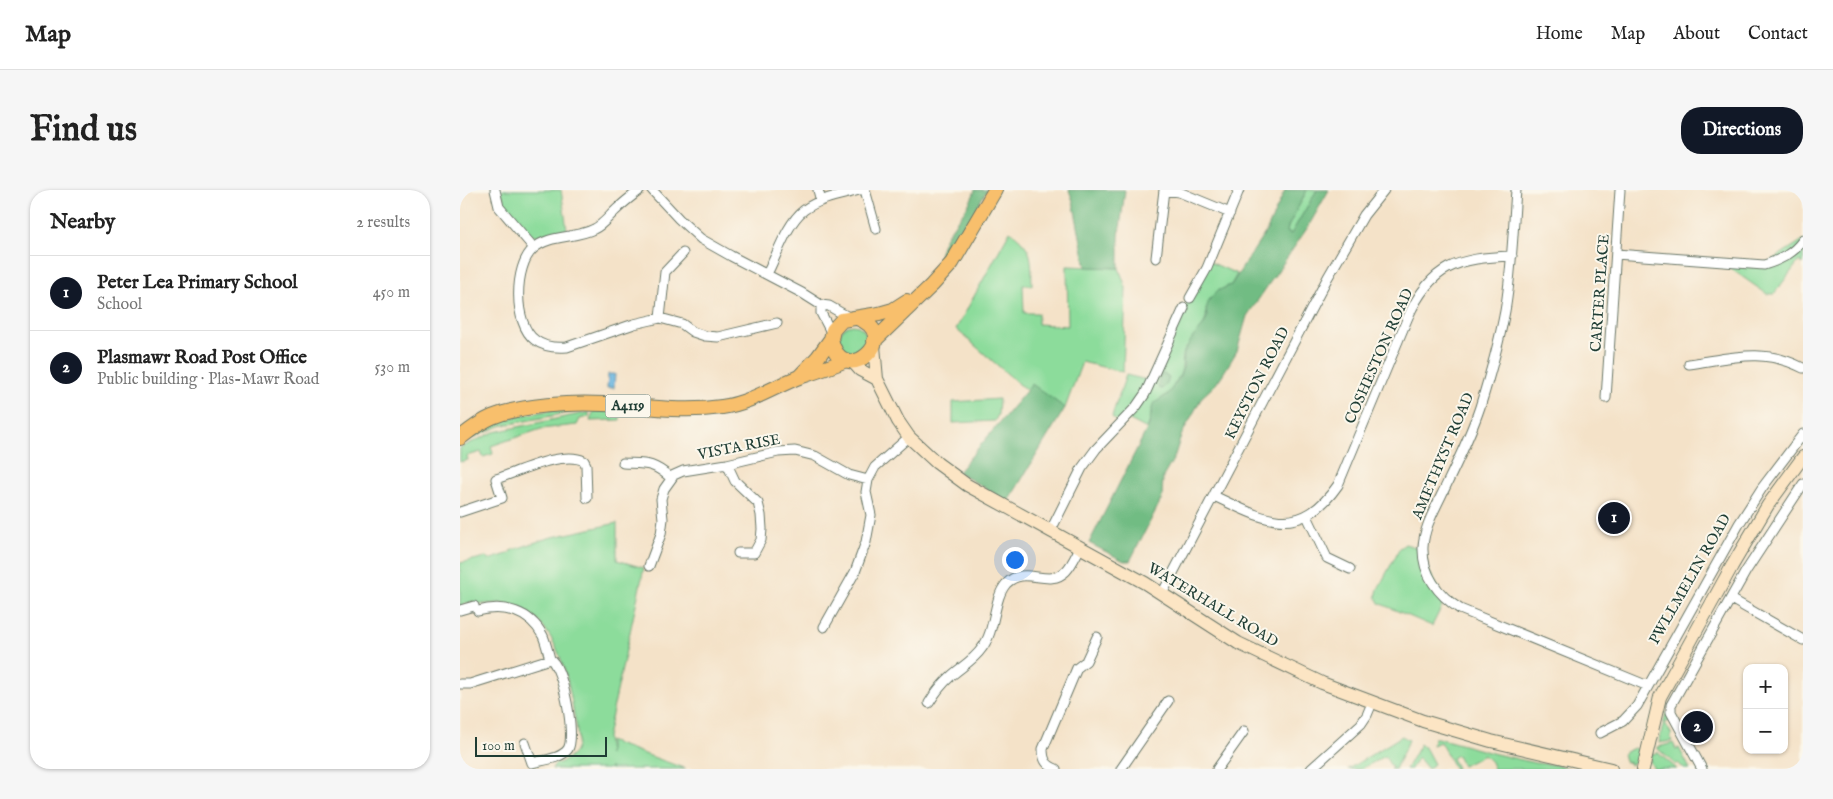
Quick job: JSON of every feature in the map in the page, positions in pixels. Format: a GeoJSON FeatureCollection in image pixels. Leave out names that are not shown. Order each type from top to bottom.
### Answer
{"type":"FeatureCollection","features":[{"type":"Feature","properties":{"kind":"main road","name":"A4119"},"geometry":{"type":"LineString","coordinates":[[460,438],[487,420],[519,410],[554,405],[587,404],[681,411],[724,407],[765,394],[798,378],[866,357],[874,343],[952,263],[995,190]]}},
{"type":"Feature","properties":{"kind":"main road","name":"A4119"},"geometry":{"type":"LineString","coordinates":[[798,378],[818,357],[842,320],[893,310],[932,285]]}},
{"type":"Feature","properties":{"kind":"main road"},"geometry":{"type":"LineString","coordinates":[[854,318],[869,325],[873,332],[874,343]]}},
{"type":"Feature","properties":{"kind":"main road"},"geometry":{"type":"LineString","coordinates":[[832,337],[835,351],[839,356],[849,361]]}},
{"type":"Feature","properties":{"kind":"street"},"geometry":{"type":"LineString","coordinates":[[495,190],[499,207],[534,248]]}},
{"type":"Feature","properties":{"kind":"street"},"geometry":{"type":"LineString","coordinates":[[640,190],[594,229],[581,234],[548,241],[534,248],[527,256],[519,278],[522,318],[527,332],[534,340],[545,346],[567,347],[634,324],[660,318],[682,324],[693,332],[705,336],[718,337],[777,323]]}},
{"type":"Feature","properties":{"kind":"street"},"geometry":{"type":"LineString","coordinates":[[652,190],[678,219],[702,238],[732,257],[767,274],[821,305],[829,306],[854,318]]}},
{"type":"Feature","properties":{"kind":"street"},"geometry":{"type":"LineString","coordinates":[[818,190],[821,201]]}},
{"type":"Feature","properties":{"kind":"street"},"geometry":{"type":"LineString","coordinates":[[767,274],[791,224],[804,210],[821,201],[860,190]]}},
{"type":"Feature","properties":{"kind":"street"},"geometry":{"type":"LineString","coordinates":[[865,190],[876,229]]}},
{"type":"Feature","properties":{"kind":"street"},"geometry":{"type":"LineString","coordinates":[[1156,258],[1164,190],[1179,192],[1230,213]]}},
{"type":"Feature","properties":{"kind":"street"},"geometry":{"type":"LineString","coordinates":[[1190,298],[1207,268],[1240,190]]}},
{"type":"Feature","properties":{"kind":"street","name":"KEYSTON ROAD"},"geometry":{"type":"LineString","coordinates":[[1162,594],[1328,277],[1364,215],[1384,190]]}},
{"type":"Feature","properties":{"kind":"street","name":"AMETHYST ROAD"},"geometry":{"type":"LineString","coordinates":[[1516,190],[1512,256],[1505,311],[1492,368],[1470,435],[1426,528],[1423,549],[1424,562],[1436,588],[1445,600],[1460,609],[1648,686]]}},
{"type":"Feature","properties":{"kind":"street","name":"CARTER PLACE"},"geometry":{"type":"LineString","coordinates":[[1606,398],[1620,190]]}},
{"type":"Feature","properties":{"kind":"street"},"geometry":{"type":"LineString","coordinates":[[863,220],[873,218]]}},
{"type":"Feature","properties":{"kind":"street"},"geometry":{"type":"LineString","coordinates":[[1616,254],[1764,264],[1778,261],[1790,254],[1803,240]]}},
{"type":"Feature","properties":{"kind":"street"},"geometry":{"type":"LineString","coordinates":[[1157,246],[1168,248]]}},
{"type":"Feature","properties":{"kind":"street"},"geometry":{"type":"LineString","coordinates":[[660,318],[665,272],[683,253]]}},
{"type":"Feature","properties":{"kind":"street","name":"COSHESTON ROAD"},"geometry":{"type":"LineString","coordinates":[[1214,496],[1268,520],[1282,521],[1307,516],[1327,500],[1338,485],[1408,317],[1421,292],[1433,278],[1455,264],[1484,257],[1512,256]]}},
{"type":"Feature","properties":{"kind":"street"},"geometry":{"type":"LineString","coordinates":[[821,305],[822,313],[832,337]]}},
{"type":"Feature","properties":{"kind":"street"},"geometry":{"type":"LineString","coordinates":[[1050,532],[1082,468],[1103,442],[1136,407],[1145,394],[1184,308]]}},
{"type":"Feature","properties":{"kind":"street","name":"WATERHALL ROAD"},"geometry":{"type":"LineString","coordinates":[[874,343],[877,379],[898,421],[909,437],[936,462],[967,485],[1050,532],[1121,569],[1238,643],[1314,679],[1372,703],[1431,724],[1589,767],[1611,769]]}},
{"type":"Feature","properties":{"kind":"street"},"geometry":{"type":"LineString","coordinates":[[1689,364],[1753,355],[1778,358],[1803,368]]}},
{"type":"Feature","properties":{"kind":"street"},"geometry":{"type":"LineString","coordinates":[[849,361],[860,370],[877,379]]}},
{"type":"Feature","properties":{"kind":"street","name":"PWLLMELIN ROAD"},"geometry":{"type":"LineString","coordinates":[[1600,733],[1623,721],[1630,715],[1739,524],[1762,488],[1803,434]]}},
{"type":"Feature","properties":{"kind":"street"},"geometry":{"type":"LineString","coordinates":[[824,627],[855,572],[866,542],[871,515],[866,492],[868,480],[876,467],[909,437]]}},
{"type":"Feature","properties":{"kind":"street","name":"VISTA RISE"},"geometry":{"type":"LineString","coordinates":[[671,478],[683,471],[795,450],[815,456],[849,475],[868,480]]}},
{"type":"Feature","properties":{"kind":"street"},"geometry":{"type":"LineString","coordinates":[[460,512],[502,498],[496,479],[531,466],[573,457],[584,461],[586,466],[588,498]]}},
{"type":"Feature","properties":{"kind":"street","name":"PWLLMELIN ROAD"},"geometry":{"type":"LineString","coordinates":[[1643,769],[1657,706],[1665,686],[1768,506],[1803,458]]}},
{"type":"Feature","properties":{"kind":"street"},"geometry":{"type":"LineString","coordinates":[[623,463],[650,464],[658,467],[671,478],[664,489],[661,499],[663,519],[661,534],[650,566]]}},
{"type":"Feature","properties":{"kind":"street"},"geometry":{"type":"LineString","coordinates":[[727,464],[735,481],[758,503],[761,514],[761,540],[756,556],[738,553]]}},
{"type":"Feature","properties":{"kind":"street"},"geometry":{"type":"LineString","coordinates":[[1702,769],[1671,712],[1671,705],[1765,541],[1803,484]]}},
{"type":"Feature","properties":{"kind":"street"},"geometry":{"type":"LineString","coordinates":[[663,519],[672,515]]}},
{"type":"Feature","properties":{"kind":"street"},"geometry":{"type":"LineString","coordinates":[[1307,516],[1327,558],[1350,569]]}},
{"type":"Feature","properties":{"kind":"street"},"geometry":{"type":"LineString","coordinates":[[928,703],[939,687],[950,676],[972,660],[982,648],[990,634],[998,602],[1005,585],[1016,577],[1030,575],[1044,579],[1055,578],[1067,571],[1080,548]]}},
{"type":"Feature","properties":{"kind":"street"},"geometry":{"type":"LineString","coordinates":[[1731,599],[1803,640]]}},
{"type":"Feature","properties":{"kind":"street"},"geometry":{"type":"LineString","coordinates":[[460,610],[499,607],[521,614],[538,628],[544,638],[558,670],[564,691],[571,739],[568,749],[559,756],[532,763],[525,743]]}},
{"type":"Feature","properties":{"kind":"street"},"geometry":{"type":"LineString","coordinates":[[1056,769],[1044,760],[1043,748],[1077,668],[1086,661],[1097,637]]}},
{"type":"Feature","properties":{"kind":"street"},"geometry":{"type":"LineString","coordinates":[[1671,644],[1685,652]]}},
{"type":"Feature","properties":{"kind":"street"},"geometry":{"type":"LineString","coordinates":[[460,684],[470,684],[552,660]]}},
{"type":"Feature","properties":{"kind":"street"},"geometry":{"type":"LineString","coordinates":[[1665,686],[1677,692]]}},
{"type":"Feature","properties":{"kind":"street"},"geometry":{"type":"LineString","coordinates":[[1121,769],[1168,701]]}},
{"type":"Feature","properties":{"kind":"street"},"geometry":{"type":"LineString","coordinates":[[1311,769],[1361,724],[1368,715],[1372,703]]}},
{"type":"Feature","properties":{"kind":"street"},"geometry":{"type":"LineString","coordinates":[[1217,769],[1244,731]]}},
{"type":"Feature","properties":{"kind":"green space"},"geometry":{"type":"Polygon","coordinates":[[[501,190],[561,190],[567,229],[536,236],[531,235],[506,208],[501,190]]]}},
{"type":"Feature","properties":{"kind":"green space"},"geometry":{"type":"Polygon","coordinates":[[[975,190],[987,190],[951,251],[939,263],[943,243],[966,209],[975,190]]]}},
{"type":"Feature","properties":{"kind":"green space"},"geometry":{"type":"Polygon","coordinates":[[[1069,190],[1125,190],[1119,236],[1119,268],[1086,267],[1073,201],[1069,190]]]}},
{"type":"Feature","properties":{"kind":"green space"},"geometry":{"type":"Polygon","coordinates":[[[1285,190],[1307,190],[1288,227],[1287,232],[1291,234],[1317,190],[1329,190],[1308,227],[1247,316],[1237,351],[1223,374],[1216,384],[1202,397],[1181,436],[1174,458],[1163,477],[1162,498],[1130,561],[1124,561],[1089,543],[1149,425],[1153,404],[1168,394],[1180,376],[1184,352],[1193,337],[1204,325],[1209,300],[1217,291],[1231,285],[1267,230],[1285,190]]]}},
{"type":"Feature","properties":{"kind":"green space"},"geometry":{"type":"Polygon","coordinates":[[[1307,190],[1317,190],[1291,234],[1287,232],[1288,227],[1307,190]]]}},
{"type":"Feature","properties":{"kind":"green space"},"geometry":{"type":"Polygon","coordinates":[[[1010,231],[1023,243],[1030,254],[1032,285],[1023,285],[1024,313],[1038,313],[1038,324],[1068,326],[1067,266],[1119,268],[1126,288],[1123,372],[1082,362],[1065,408],[1032,385],[1027,391],[956,329],[1010,231]]]}},
{"type":"Feature","properties":{"kind":"green space"},"geometry":{"type":"Polygon","coordinates":[[[1803,240],[1803,264],[1799,261],[1774,294],[1767,294],[1721,262],[1764,265],[1803,240]]]}},
{"type":"Feature","properties":{"kind":"green space"},"geometry":{"type":"Polygon","coordinates":[[[1210,262],[1237,274],[1231,285],[1225,287],[1206,309],[1205,321],[1202,327],[1184,352],[1180,375],[1170,391],[1151,410],[1147,429],[1126,418],[1120,424],[1112,417],[1126,375],[1151,381],[1184,308],[1210,262]]]}},
{"type":"Feature","properties":{"kind":"green space"},"geometry":{"type":"Polygon","coordinates":[[[853,325],[863,329],[867,339],[863,349],[853,353],[843,349],[839,339],[843,329],[853,325]]]}},
{"type":"Feature","properties":{"kind":"green space"},"geometry":{"type":"Polygon","coordinates":[[[1163,373],[1169,378],[1167,384],[1162,389],[1158,388],[1159,378],[1163,373]]]}},
{"type":"Feature","properties":{"kind":"green space"},"geometry":{"type":"Polygon","coordinates":[[[1032,384],[1065,408],[1008,502],[958,472],[1032,384]]]}},
{"type":"Feature","properties":{"kind":"green space"},"geometry":{"type":"Polygon","coordinates":[[[999,399],[998,414],[995,421],[953,423],[953,402],[999,399]]]}},
{"type":"Feature","properties":{"kind":"green space"},"geometry":{"type":"Polygon","coordinates":[[[552,410],[582,410],[500,426],[472,438],[500,421],[552,410]]]}},
{"type":"Feature","properties":{"kind":"green space"},"geometry":{"type":"Polygon","coordinates":[[[595,411],[620,411],[620,420],[590,421],[595,411]]]}},
{"type":"Feature","properties":{"kind":"green space"},"geometry":{"type":"Polygon","coordinates":[[[589,412],[589,417],[580,419],[577,425],[541,429],[491,446],[493,454],[483,457],[481,452],[467,456],[468,460],[460,462],[460,448],[494,432],[589,412]]]}},
{"type":"Feature","properties":{"kind":"green space"},"geometry":{"type":"Polygon","coordinates":[[[617,523],[617,560],[644,568],[607,737],[609,755],[609,741],[686,769],[610,769],[610,767],[608,769],[552,769],[554,765],[566,760],[573,754],[578,741],[567,677],[555,645],[547,631],[523,609],[504,603],[474,604],[473,601],[460,606],[460,563],[486,557],[488,560],[548,538],[617,523]]]}},
{"type":"Feature","properties":{"kind":"green space"},"geometry":{"type":"Polygon","coordinates":[[[1405,544],[1423,549],[1424,562],[1445,600],[1432,626],[1379,603],[1376,597],[1378,589],[1400,548],[1405,544]]]}},
{"type":"Feature","properties":{"kind":"green space"},"geometry":{"type":"Polygon","coordinates":[[[1666,712],[1671,720],[1665,723],[1672,735],[1670,736],[1672,741],[1659,743],[1666,712]]]}},
{"type":"Feature","properties":{"kind":"green space"},"geometry":{"type":"Polygon","coordinates":[[[1402,736],[1409,740],[1395,769],[1390,769],[1392,768],[1385,756],[1361,769],[1348,769],[1402,736]]]}},
{"type":"Feature","properties":{"kind":"green space"},"geometry":{"type":"Polygon","coordinates":[[[1434,738],[1535,763],[1560,765],[1569,769],[1494,769],[1491,762],[1484,755],[1463,766],[1457,755],[1452,758],[1457,768],[1455,769],[1440,742],[1433,745],[1434,738]]]}},
{"type":"Feature","properties":{"kind":"green space"},"geometry":{"type":"Polygon","coordinates":[[[1673,743],[1676,749],[1679,748],[1690,769],[1684,769],[1678,763],[1676,765],[1658,749],[1658,747],[1673,743]]]}},
{"type":"Feature","properties":{"kind":"green space"},"geometry":{"type":"Polygon","coordinates":[[[1420,744],[1426,749],[1434,764],[1428,769],[1418,757],[1411,769],[1406,769],[1420,744]]]}},
{"type":"Feature","properties":{"kind":"green space"},"geometry":{"type":"Polygon","coordinates":[[[1634,748],[1642,752],[1637,761],[1630,765],[1630,763],[1625,762],[1623,753],[1634,748]]]}},
{"type":"Feature","properties":{"kind":"green space"},"geometry":{"type":"Polygon","coordinates":[[[1657,752],[1677,769],[1654,769],[1650,762],[1651,753],[1657,752]]]}},
{"type":"Feature","properties":{"kind":"water"},"geometry":{"type":"Polygon","coordinates":[[[608,374],[615,374],[614,388],[607,388],[608,374]]]}},
{"type":"Feature","properties":{"kind":"place","name":"Peter Lea Primary School"},"geometry":{"type":"Point","coordinates":[1614,518]}},
{"type":"Feature","properties":{"kind":"place","name":"Plasmawr Road Post Office"},"geometry":{"type":"Point","coordinates":[1697,727]}}]}
